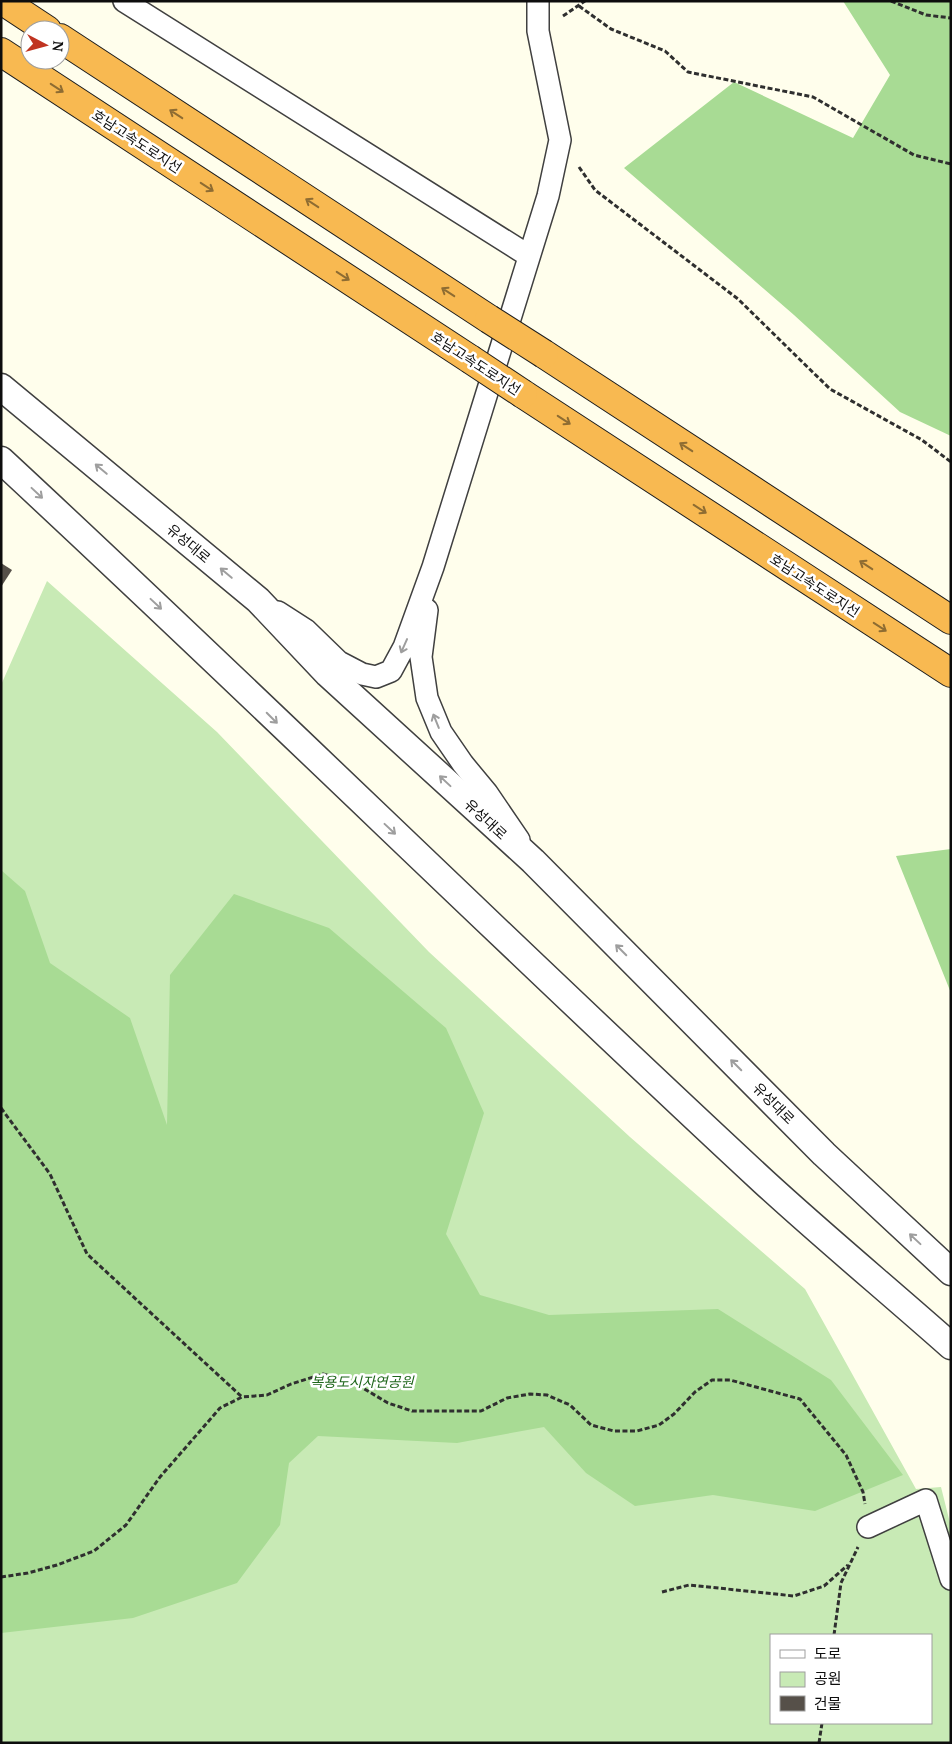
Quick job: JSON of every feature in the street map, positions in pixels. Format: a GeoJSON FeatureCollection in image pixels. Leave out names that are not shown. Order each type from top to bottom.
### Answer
{"type":"FeatureCollection","features":[{"type":"Feature","properties":{"kind":"highway"},"geometry":{"type":"LineString","coordinates":[[70,45],[951,620]]}},
{"type":"Feature","properties":{"kind":"highway","name":"호남고속도로지선"},"geometry":{"type":"LineString","coordinates":[[1,52],[951,674]]}},
{"type":"Feature","properties":{"kind":"street"},"geometry":{"type":"LineString","coordinates":[[124,1],[529,256]]}},
{"type":"Feature","properties":{"kind":"street"},"geometry":{"type":"LineString","coordinates":[[258,600],[306,630],[339,662],[362,674],[376,677],[391,672],[404,647],[433,567],[548,196],[560,140],[538,31],[538,1]]}},
{"type":"Feature","properties":{"kind":"street","name":"유성대로"},"geometry":{"type":"LineString","coordinates":[[1,386],[258,600],[328,674],[533,861],[824,1154],[951,1272]]}},
{"type":"Feature","properties":{"kind":"street"},"geometry":{"type":"LineString","coordinates":[[1,460],[179,626],[275,721],[766,1184],[951,1346]]}},
{"type":"Feature","properties":{"kind":"street"},"geometry":{"type":"LineString","coordinates":[[433,567],[421,657],[427,698],[441,732],[463,764],[487,792],[533,861]]}},
{"type":"Feature","properties":{"kind":"street"},"geometry":{"type":"LineString","coordinates":[[868,1527],[926,1500],[951,1579]]}},
{"type":"Feature","properties":{"kind":"path"},"geometry":{"type":"LineString","coordinates":[[891,1],[926,15],[951,18]]}},
{"type":"Feature","properties":{"kind":"path"},"geometry":{"type":"LineString","coordinates":[[579,6],[611,29],[665,51],[688,72],[813,97],[914,156],[951,164]]}},
{"type":"Feature","properties":{"kind":"path"},"geometry":{"type":"LineString","coordinates":[[560,140],[595,190],[738,299],[830,389],[922,440],[951,462]]}},
{"type":"Feature","properties":{"kind":"path"},"geometry":{"type":"LineString","coordinates":[[1,1108],[50,1174],[87,1254],[131,1292],[242,1397]]}},
{"type":"Feature","properties":{"kind":"path"},"geometry":{"type":"LineString","coordinates":[[1,1577],[28,1573],[57,1565],[94,1551],[126,1525],[160,1477],[220,1408],[242,1397],[267,1394],[323,1374],[351,1382],[388,1402],[412,1411],[481,1411],[507,1398],[530,1394],[548,1396],[570,1405],[592,1425],[614,1431],[636,1431],[659,1425],[674,1414],[694,1392],[712,1380],[730,1380],[800,1399],[846,1455],[863,1492],[868,1527],[841,1583],[834,1634]]}},
{"type":"Feature","properties":{"kind":"path"},"geometry":{"type":"LineString","coordinates":[[662,1592],[689,1585],[794,1596],[824,1586],[850,1563]]}},
{"type":"Feature","properties":{"kind":"path"},"geometry":{"type":"LineString","coordinates":[[819,1743],[822,1724]]}},
{"type":"Feature","properties":{"kind":"green space"},"geometry":{"type":"Polygon","coordinates":[[[843,1],[951,1],[951,436],[900,412],[794,315],[624,168],[734,82],[853,138],[890,75],[843,1]]]}},
{"type":"Feature","properties":{"kind":"green space","name":"복용도시자연공원"},"geometry":{"type":"Polygon","coordinates":[[[47,581],[217,732],[429,952],[630,1137],[805,1289],[916,1489],[941,1487],[951,1527],[951,1743],[1,1743],[1,685],[47,581]]]}},
{"type":"Feature","properties":{"kind":"green space"},"geometry":{"type":"Polygon","coordinates":[[[951,849],[951,993],[896,856],[951,849]]]}},
{"type":"Feature","properties":{"kind":"green space"},"geometry":{"type":"Polygon","coordinates":[[[1,870],[25,891],[50,963],[130,1018],[167,1125],[170,975],[234,894],[329,928],[446,1028],[484,1113],[446,1234],[480,1295],[549,1315],[718,1309],[831,1380],[903,1475],[815,1511],[713,1495],[635,1506],[586,1473],[544,1427],[457,1443],[318,1436],[289,1463],[280,1525],[237,1583],[133,1618],[1,1633],[1,870]]]}},
{"type":"Feature","properties":{"kind":"building"},"geometry":{"type":"Polygon","coordinates":[[[1,563],[12,570],[1,587],[1,563]]]}}]}
